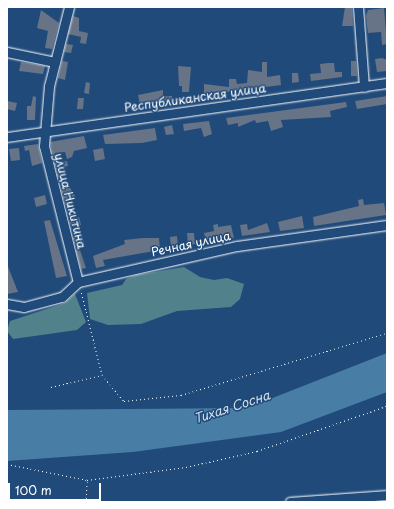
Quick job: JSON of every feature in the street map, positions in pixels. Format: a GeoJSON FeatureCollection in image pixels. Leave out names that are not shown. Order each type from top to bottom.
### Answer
{"type":"FeatureCollection","features":[{"type":"Feature","properties":{"kind":"street","name":"улица Никитина"},"geometry":{"type":"LineString","coordinates":[[69,7],[55,62],[44,132],[47,165],[78,282]]}},
{"type":"Feature","properties":{"kind":"street"},"geometry":{"type":"LineString","coordinates":[[358,7],[364,87]]}},
{"type":"Feature","properties":{"kind":"street"},"geometry":{"type":"LineString","coordinates":[[7,52],[55,62]]}},
{"type":"Feature","properties":{"kind":"street","name":"Республиканская улица"},"geometry":{"type":"LineString","coordinates":[[7,137],[387,84]]}},
{"type":"Feature","properties":{"kind":"street","name":"Речная улица"},"geometry":{"type":"LineString","coordinates":[[78,282],[237,246],[387,225]]}},
{"type":"Feature","properties":{"kind":"street"},"geometry":{"type":"LineString","coordinates":[[7,304],[24,307],[62,297],[78,282]]}},
{"type":"Feature","properties":{"kind":"street"},"geometry":{"type":"LineString","coordinates":[[290,502],[387,495]]}},
{"type":"Feature","properties":{"kind":"path"},"geometry":{"type":"LineString","coordinates":[[78,282],[102,375],[124,401],[181,396],[387,333]]}},
{"type":"Feature","properties":{"kind":"path"},"geometry":{"type":"LineString","coordinates":[[51,387],[102,375]]}},
{"type":"Feature","properties":{"kind":"path"},"geometry":{"type":"LineString","coordinates":[[7,464],[88,480],[186,467],[257,451],[387,406]]}},
{"type":"Feature","properties":{"kind":"path"},"geometry":{"type":"LineString","coordinates":[[86,502],[88,480]]}},
{"type":"Feature","properties":{"kind":"green space"},"geometry":{"type":"Polygon","coordinates":[[[184,267],[200,277],[214,280],[227,278],[244,284],[240,299],[231,307],[177,311],[141,324],[108,325],[90,319],[87,293],[122,285],[126,279],[136,275],[184,267]]]}},
{"type":"Feature","properties":{"kind":"green space"},"geometry":{"type":"Polygon","coordinates":[[[75,294],[86,322],[77,330],[13,339],[7,331],[10,321],[65,303],[75,294]]]}},
{"type":"Feature","properties":{"kind":"water"},"geometry":{"type":"Polygon","coordinates":[[[387,353],[387,392],[281,432],[133,452],[7,461],[7,410],[247,408],[387,353]]]}},
{"type":"Feature","properties":{"kind":"building"},"geometry":{"type":"Polygon","coordinates":[[[345,7],[352,7],[353,26],[342,26],[345,7]]]}},
{"type":"Feature","properties":{"kind":"building"},"geometry":{"type":"Polygon","coordinates":[[[384,8],[387,44],[382,45],[381,32],[368,33],[366,16],[368,10],[384,8]]]}},
{"type":"Feature","properties":{"kind":"building"},"geometry":{"type":"Polygon","coordinates":[[[41,10],[59,23],[52,49],[45,48],[48,31],[37,28],[41,10]]]}},
{"type":"Feature","properties":{"kind":"building"},"geometry":{"type":"Polygon","coordinates":[[[73,16],[79,18],[79,31],[88,33],[86,44],[80,43],[81,37],[68,34],[73,16]]]}},
{"type":"Feature","properties":{"kind":"building"},"geometry":{"type":"Polygon","coordinates":[[[66,44],[73,45],[71,53],[64,52],[66,44]]]}},
{"type":"Feature","properties":{"kind":"building"},"geometry":{"type":"Polygon","coordinates":[[[382,58],[387,60],[387,71],[377,72],[375,59],[382,58]]]}},
{"type":"Feature","properties":{"kind":"building"},"geometry":{"type":"Polygon","coordinates":[[[62,61],[68,62],[65,80],[58,78],[62,61]]]}},
{"type":"Feature","properties":{"kind":"building"},"geometry":{"type":"Polygon","coordinates":[[[351,61],[356,61],[357,76],[351,76],[351,61]]]}},
{"type":"Feature","properties":{"kind":"building"},"geometry":{"type":"Polygon","coordinates":[[[21,62],[45,66],[43,74],[19,71],[21,62]]]}},
{"type":"Feature","properties":{"kind":"building"},"geometry":{"type":"Polygon","coordinates":[[[262,62],[267,62],[267,77],[280,75],[281,85],[204,95],[204,84],[229,87],[229,79],[236,79],[237,84],[247,83],[248,70],[262,72],[262,62]]]}},
{"type":"Feature","properties":{"kind":"building"},"geometry":{"type":"Polygon","coordinates":[[[334,63],[335,72],[342,72],[342,77],[311,81],[310,74],[321,73],[320,64],[334,63]]]}},
{"type":"Feature","properties":{"kind":"building"},"geometry":{"type":"Polygon","coordinates":[[[178,66],[191,67],[189,92],[182,92],[182,86],[179,86],[178,66]]]}},
{"type":"Feature","properties":{"kind":"building"},"geometry":{"type":"Polygon","coordinates":[[[292,73],[298,73],[299,82],[292,83],[292,73]]]}},
{"type":"Feature","properties":{"kind":"building"},"geometry":{"type":"Polygon","coordinates":[[[86,82],[90,83],[89,94],[84,93],[86,82]]]}},
{"type":"Feature","properties":{"kind":"building"},"geometry":{"type":"Polygon","coordinates":[[[163,90],[163,96],[172,96],[172,101],[140,105],[138,95],[163,90]]]}},
{"type":"Feature","properties":{"kind":"building"},"geometry":{"type":"Polygon","coordinates":[[[33,96],[36,97],[35,120],[27,120],[27,106],[31,106],[33,96]]]}},
{"type":"Feature","properties":{"kind":"building"},"geometry":{"type":"Polygon","coordinates":[[[387,96],[387,104],[357,109],[355,101],[387,96]]]}},
{"type":"Feature","properties":{"kind":"building"},"geometry":{"type":"Polygon","coordinates":[[[78,98],[84,98],[83,109],[77,109],[78,98]]]}},
{"type":"Feature","properties":{"kind":"building"},"geometry":{"type":"Polygon","coordinates":[[[7,101],[17,103],[15,111],[7,109],[7,101]]]}},
{"type":"Feature","properties":{"kind":"building"},"geometry":{"type":"Polygon","coordinates":[[[346,102],[347,107],[330,111],[331,117],[281,120],[283,127],[271,131],[268,121],[256,123],[255,120],[238,127],[238,123],[228,125],[226,118],[346,102]]]}},
{"type":"Feature","properties":{"kind":"building"},"geometry":{"type":"Polygon","coordinates":[[[209,121],[212,134],[204,137],[201,128],[184,131],[183,124],[209,121]]]}},
{"type":"Feature","properties":{"kind":"building"},"geometry":{"type":"Polygon","coordinates":[[[172,125],[174,134],[166,135],[164,127],[172,125]]]}},
{"type":"Feature","properties":{"kind":"building"},"geometry":{"type":"Polygon","coordinates":[[[155,128],[157,140],[142,143],[105,144],[103,135],[155,128]]]}},
{"type":"Feature","properties":{"kind":"building"},"geometry":{"type":"Polygon","coordinates":[[[84,136],[87,148],[74,151],[72,157],[67,159],[65,152],[55,153],[54,161],[50,142],[84,136]]]}},
{"type":"Feature","properties":{"kind":"building"},"geometry":{"type":"Polygon","coordinates":[[[38,144],[42,163],[32,166],[29,150],[25,151],[24,146],[38,144]]]}},
{"type":"Feature","properties":{"kind":"building"},"geometry":{"type":"Polygon","coordinates":[[[19,148],[20,160],[11,161],[9,149],[19,148]]]}},
{"type":"Feature","properties":{"kind":"building"},"geometry":{"type":"Polygon","coordinates":[[[103,148],[105,159],[95,161],[93,150],[103,148]]]}},
{"type":"Feature","properties":{"kind":"building"},"geometry":{"type":"Polygon","coordinates":[[[67,161],[68,166],[64,167],[66,176],[58,178],[54,163],[67,161]]]}},
{"type":"Feature","properties":{"kind":"building"},"geometry":{"type":"Polygon","coordinates":[[[69,186],[75,196],[67,201],[68,217],[61,188],[69,186]]]}},
{"type":"Feature","properties":{"kind":"building"},"geometry":{"type":"Polygon","coordinates":[[[45,195],[47,204],[36,207],[34,198],[45,195]]]}},
{"type":"Feature","properties":{"kind":"building"},"geometry":{"type":"Polygon","coordinates":[[[363,199],[364,205],[384,203],[386,215],[314,226],[313,217],[359,206],[358,200],[363,199]]]}},
{"type":"Feature","properties":{"kind":"building"},"geometry":{"type":"Polygon","coordinates":[[[302,216],[304,228],[280,231],[278,222],[302,216]]]}},
{"type":"Feature","properties":{"kind":"building"},"geometry":{"type":"Polygon","coordinates":[[[79,217],[81,225],[71,227],[69,220],[79,217]]]}},
{"type":"Feature","properties":{"kind":"building"},"geometry":{"type":"Polygon","coordinates":[[[50,220],[67,276],[56,278],[44,221],[50,220]]]}},
{"type":"Feature","properties":{"kind":"building"},"geometry":{"type":"Polygon","coordinates":[[[267,223],[270,232],[242,236],[240,225],[247,224],[248,230],[267,223]]]}},
{"type":"Feature","properties":{"kind":"building"},"geometry":{"type":"Polygon","coordinates":[[[218,224],[218,227],[231,225],[234,238],[206,242],[204,233],[214,231],[213,225],[218,224]]]}},
{"type":"Feature","properties":{"kind":"building"},"geometry":{"type":"Polygon","coordinates":[[[187,233],[194,233],[195,244],[188,245],[187,233]]]}},
{"type":"Feature","properties":{"kind":"building"},"geometry":{"type":"Polygon","coordinates":[[[82,235],[84,243],[78,244],[86,268],[81,269],[73,237],[82,235]]]}},
{"type":"Feature","properties":{"kind":"building"},"geometry":{"type":"Polygon","coordinates":[[[177,236],[178,247],[171,248],[170,237],[177,236]]]}},
{"type":"Feature","properties":{"kind":"building"},"geometry":{"type":"Polygon","coordinates":[[[159,238],[160,250],[103,260],[105,266],[96,268],[93,256],[125,244],[124,240],[159,238]]]}},
{"type":"Feature","properties":{"kind":"building"},"geometry":{"type":"Polygon","coordinates":[[[7,264],[18,292],[7,294],[7,264]]]}},
{"type":"Feature","properties":{"kind":"water label","name":"Тихая Сосна"},"geometry":{"type":"Point","coordinates":[232,407]}}]}
